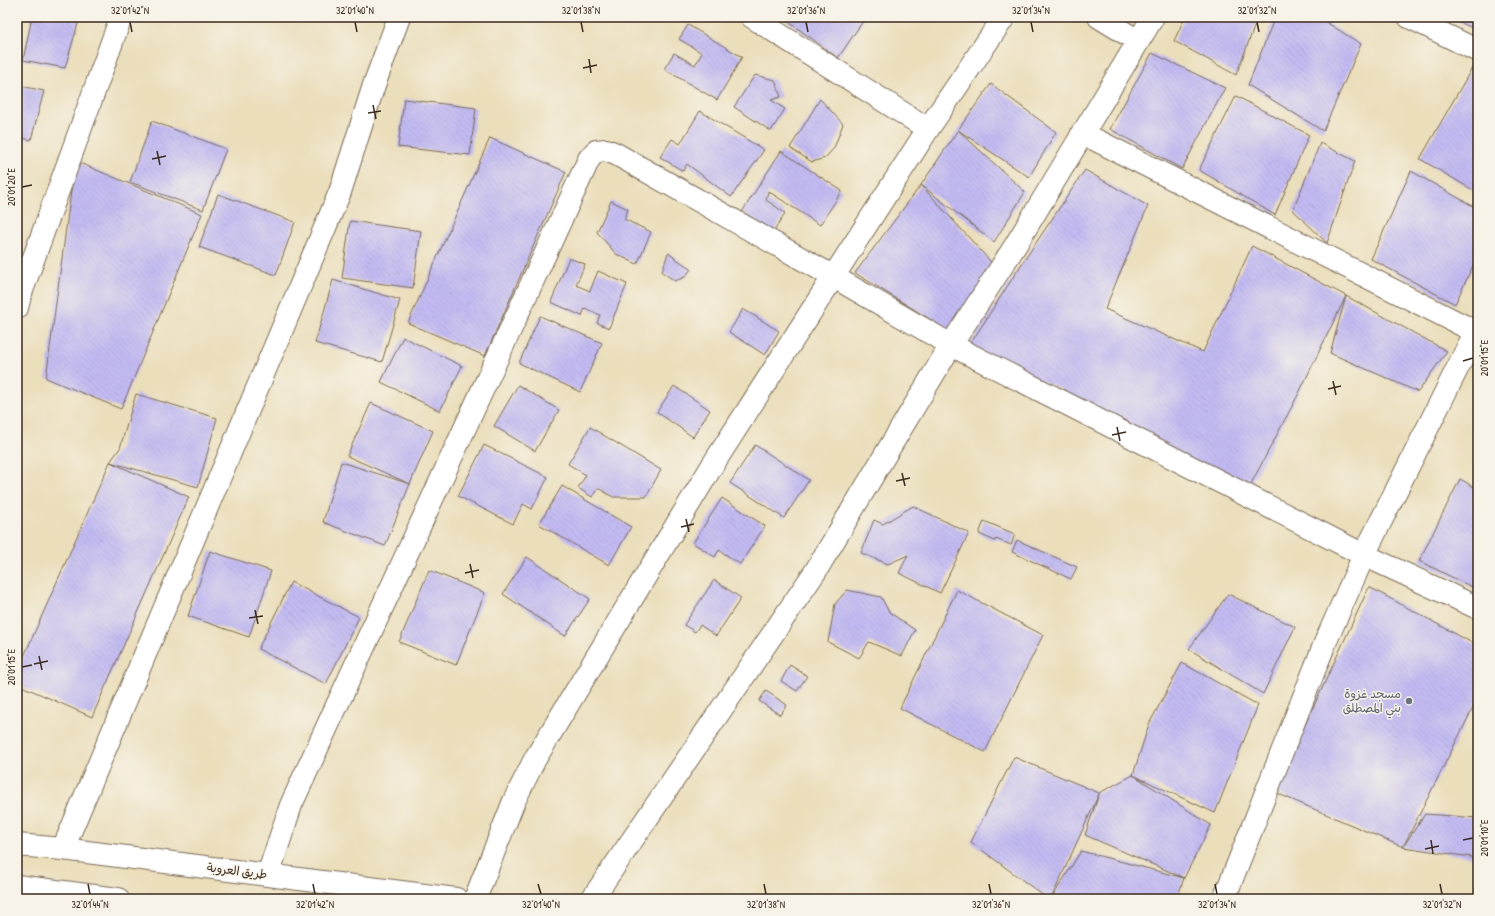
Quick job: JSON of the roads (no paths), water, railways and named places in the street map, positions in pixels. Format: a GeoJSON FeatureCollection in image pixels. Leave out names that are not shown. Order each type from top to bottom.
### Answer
{"type":"FeatureCollection","features":[{"type":"Feature","properties":{"kind":"street"},"geometry":{"type":"LineString","coordinates":[[18,300],[121,17]]}},
{"type":"Feature","properties":{"kind":"street"},"geometry":{"type":"LineString","coordinates":[[63,849],[340,192],[374,85],[399,17]]}},
{"type":"Feature","properties":{"kind":"street"},"geometry":{"type":"LineString","coordinates":[[752,17],[928,129]]}},
{"type":"Feature","properties":{"kind":"street"},"geometry":{"type":"LineString","coordinates":[[475,899],[514,801],[535,759],[712,466],[928,129],[1004,17]]}},
{"type":"Feature","properties":{"kind":"street"},"geometry":{"type":"LineString","coordinates":[[1099,17],[1138,41]]}},
{"type":"Feature","properties":{"kind":"street"},"geometry":{"type":"LineString","coordinates":[[592,899],[815,572],[951,345],[1015,246],[1153,17]]}},
{"type":"Feature","properties":{"kind":"street"},"geometry":{"type":"LineString","coordinates":[[1409,17],[1478,51]]}},
{"type":"Feature","properties":{"kind":"street"},"geometry":{"type":"LineString","coordinates":[[1082,133],[1477,330],[1364,556],[1325,643],[1224,899]]}},
{"type":"Feature","properties":{"kind":"street"},"geometry":{"type":"LineString","coordinates":[[268,875],[291,805],[589,159],[596,151],[606,150],[616,154],[951,345],[1364,556],[1478,608]]}},
{"type":"Feature","properties":{"kind":"street","name":"طريق العروبة"},"geometry":{"type":"LineString","coordinates":[[17,845],[63,849],[456,899]]}},
{"type":"Feature","properties":{"kind":"street"},"geometry":{"type":"LineString","coordinates":[[17,886],[118,899]]}},
{"type":"Feature","properties":{"kind":"place","name":"مسجد غزوة بني المصطلق"},"geometry":{"type":"Point","coordinates":[1409,701]}}]}
